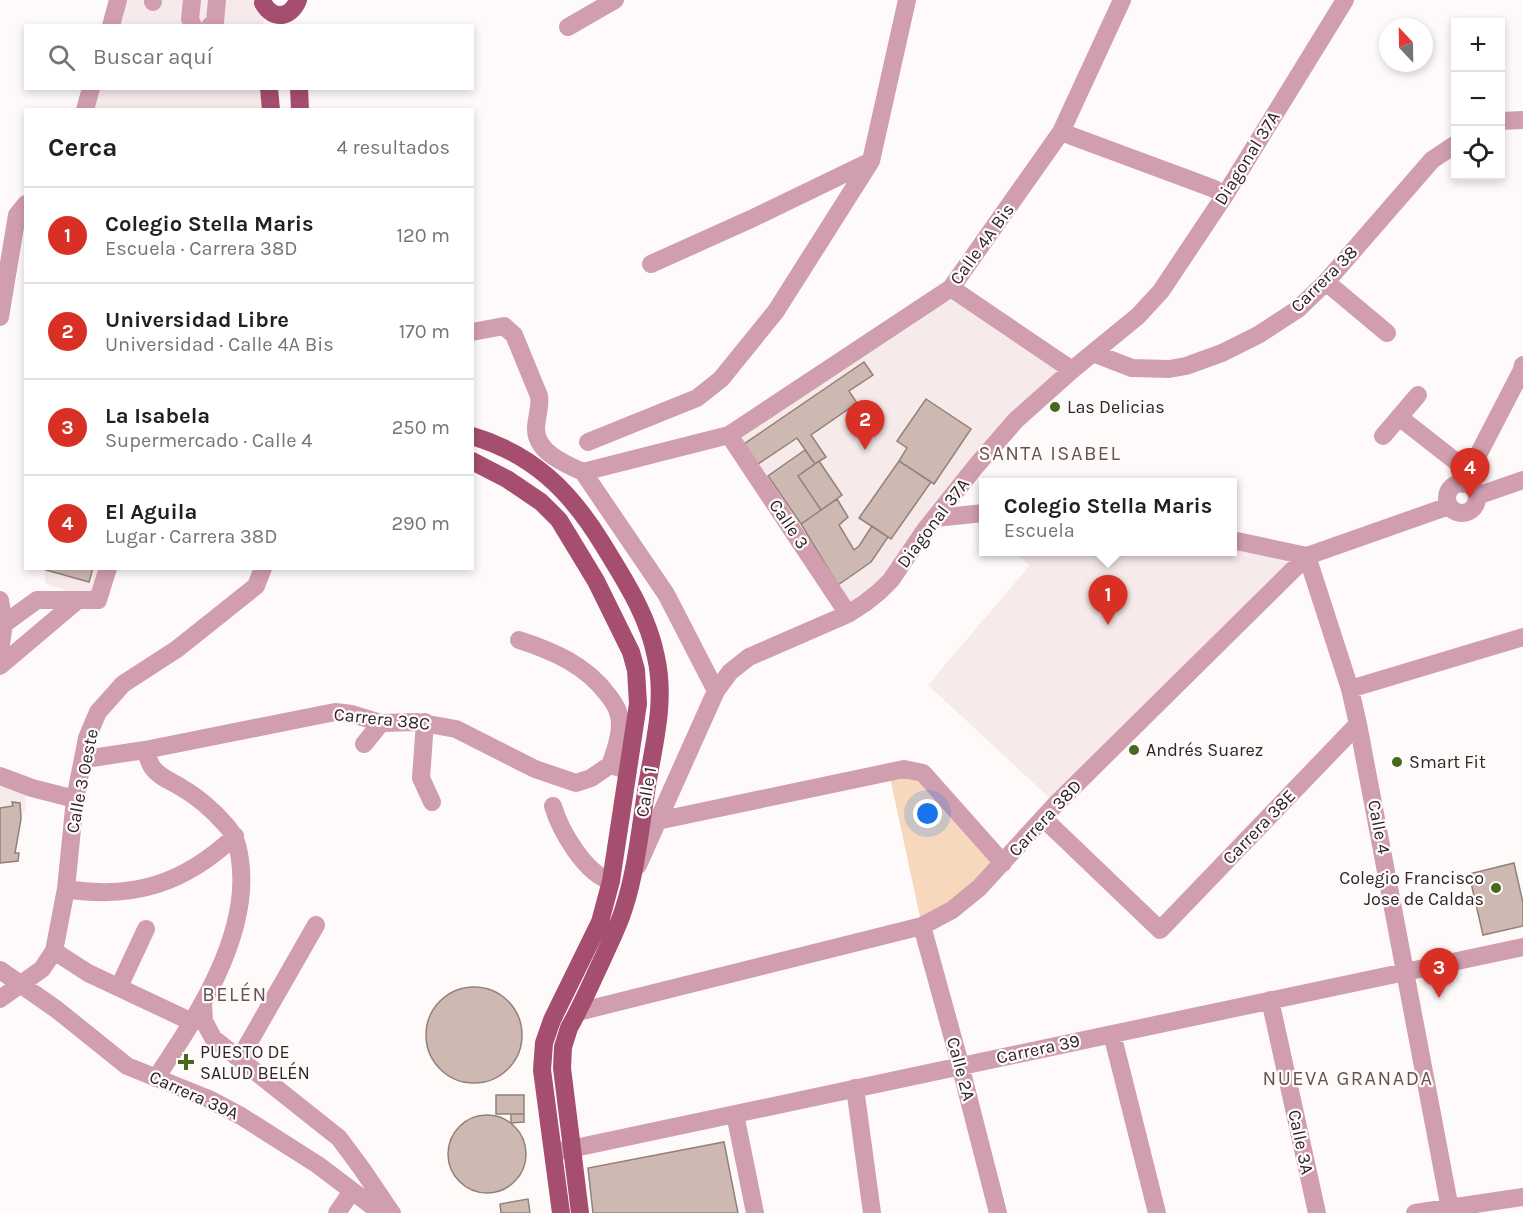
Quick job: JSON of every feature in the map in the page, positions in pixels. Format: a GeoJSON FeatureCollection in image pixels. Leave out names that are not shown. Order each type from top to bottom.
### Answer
{"type":"FeatureCollection","features":[{"type":"Feature","properties":{"kind":"main road"},"geometry":{"type":"LineString","coordinates":[[263,2],[266,10],[280,16],[288,14],[295,8],[298,0]]}},
{"type":"Feature","properties":{"kind":"main road"},"geometry":{"type":"LineString","coordinates":[[298,0],[298,24]]}},
{"type":"Feature","properties":{"kind":"main road"},"geometry":{"type":"LineString","coordinates":[[263,2],[264,24]]}},
{"type":"Feature","properties":{"kind":"main road"},"geometry":{"type":"LineString","coordinates":[[269,90],[271,108]]}},
{"type":"Feature","properties":{"kind":"main road"},"geometry":{"type":"LineString","coordinates":[[299,90],[300,108]]}},
{"type":"Feature","properties":{"kind":"main road","name":"Calle 1"},"geometry":{"type":"LineString","coordinates":[[474,437],[488,441],[534,466],[564,491],[589,522],[631,590],[645,619],[657,658],[660,706],[624,908],[563,1047],[562,1068],[580,1213]]}},
{"type":"Feature","properties":{"kind":"main road","name":"Calle 1"},"geometry":{"type":"LineString","coordinates":[[474,462],[507,479],[541,502],[559,520],[596,581],[631,652],[636,670],[639,704],[610,881],[600,922],[552,1020],[544,1043],[542,1070],[561,1213]]}},
{"type":"Feature","properties":{"kind":"street"},"geometry":{"type":"LineString","coordinates":[[112,24],[118,0]]}},
{"type":"Feature","properties":{"kind":"street"},"geometry":{"type":"LineString","coordinates":[[192,0],[190,19],[192,24]]}},
{"type":"Feature","properties":{"kind":"street"},"geometry":{"type":"LineString","coordinates":[[212,23],[217,0]]}},
{"type":"Feature","properties":{"kind":"street"},"geometry":{"type":"LineString","coordinates":[[568,27],[615,0]]}},
{"type":"Feature","properties":{"kind":"street"},"geometry":{"type":"LineString","coordinates":[[588,442],[697,398],[721,379],[776,311],[871,161],[907,0]]}},
{"type":"Feature","properties":{"kind":"street","name":"Calle 4A Bis"},"geometry":{"type":"LineString","coordinates":[[583,472],[729,435],[951,288],[1061,132],[1122,0]]}},
{"type":"Feature","properties":{"kind":"street","name":"Diagonal 37A"},"geometry":{"type":"LineString","coordinates":[[630,883],[716,691],[730,672],[749,657],[848,614],[865,603],[891,580],[935,518],[1016,420],[1138,316],[1161,291],[1225,195],[1344,0]]}},
{"type":"Feature","properties":{"kind":"street"},"geometry":{"type":"LineString","coordinates":[[86,108],[90,90]]}},
{"type":"Feature","properties":{"kind":"street"},"geometry":{"type":"LineString","coordinates":[[1505,121],[1523,119],[1523,125]]}},
{"type":"Feature","properties":{"kind":"street"},"geometry":{"type":"LineString","coordinates":[[1061,132],[1225,195]]}},
{"type":"Feature","properties":{"kind":"street","name":"Carrera 38"},"geometry":{"type":"LineString","coordinates":[[1093,353],[1132,368],[1150,370],[1186,366],[1222,353],[1258,334],[1298,309],[1326,282],[1432,160],[1451,147]]}},
{"type":"Feature","properties":{"kind":"street"},"geometry":{"type":"LineString","coordinates":[[651,264],[871,161]]}},
{"type":"Feature","properties":{"kind":"street"},"geometry":{"type":"LineString","coordinates":[[0,317],[17,215],[24,206]]}},
{"type":"Feature","properties":{"kind":"street"},"geometry":{"type":"LineString","coordinates":[[1326,282],[1387,333]]}},
{"type":"Feature","properties":{"kind":"street"},"geometry":{"type":"LineString","coordinates":[[951,288],[1072,370]]}},
{"type":"Feature","properties":{"kind":"street"},"geometry":{"type":"LineString","coordinates":[[474,332],[504,326],[514,335],[539,396],[540,405],[536,427],[538,439],[551,455],[583,472],[666,594],[716,691]]}},
{"type":"Feature","properties":{"kind":"street"},"geometry":{"type":"LineString","coordinates":[[1399,417],[1465,477],[1477,496],[1475,505],[1464,513],[1455,512],[1449,506],[1448,492],[1465,477],[1523,365]]}},
{"type":"Feature","properties":{"kind":"street"},"geometry":{"type":"LineString","coordinates":[[1383,436],[1418,394]]}},
{"type":"Feature","properties":{"kind":"street","name":"Calle 3"},"geometry":{"type":"LineString","coordinates":[[729,435],[848,614]]}},
{"type":"Feature","properties":{"kind":"street"},"geometry":{"type":"LineString","coordinates":[[1477,496],[1523,480]]}},
{"type":"Feature","properties":{"kind":"street","name":"Carrera 38D"},"geometry":{"type":"LineString","coordinates":[[578,1012],[922,926],[952,910],[1003,863],[1043,818],[1307,556],[1449,506]]}},
{"type":"Feature","properties":{"kind":"street"},"geometry":{"type":"LineString","coordinates":[[935,518],[979,514]]}},
{"type":"Feature","properties":{"kind":"street"},"geometry":{"type":"LineString","coordinates":[[1237,541],[1307,556]]}},
{"type":"Feature","properties":{"kind":"street","name":"Calle 4"},"geometry":{"type":"LineString","coordinates":[[1307,556],[1350,689],[1358,724],[1407,971],[1450,1209]]}},
{"type":"Feature","properties":{"kind":"street"},"geometry":{"type":"LineString","coordinates":[[2,625],[37,600],[98,600],[107,570]]}},
{"type":"Feature","properties":{"kind":"street","name":"Calle 3 Oeste"},"geometry":{"type":"LineString","coordinates":[[0,999],[42,969],[54,951],[66,889],[75,799],[87,738],[98,712],[123,684],[177,649],[256,586],[262,570]]}},
{"type":"Feature","properties":{"kind":"street"},"geometry":{"type":"LineString","coordinates":[[0,600],[2,625],[0,651]]}},
{"type":"Feature","properties":{"kind":"street"},"geometry":{"type":"LineString","coordinates":[[0,666],[78,600]]}},
{"type":"Feature","properties":{"kind":"street"},"geometry":{"type":"LineString","coordinates":[[1350,689],[1523,637]]}},
{"type":"Feature","properties":{"kind":"street"},"geometry":{"type":"LineString","coordinates":[[519,640],[557,654],[584,670],[601,686],[618,709],[620,724],[617,746],[610,765],[628,770]]}},
{"type":"Feature","properties":{"kind":"street","name":"Carrera 38C"},"geometry":{"type":"LineString","coordinates":[[84,759],[145,750],[335,712],[352,714],[381,723],[425,722],[456,729],[535,769],[576,783],[591,778],[610,765]]}},
{"type":"Feature","properties":{"kind":"street"},"geometry":{"type":"LineString","coordinates":[[425,722],[421,778],[432,802]]}},
{"type":"Feature","properties":{"kind":"street"},"geometry":{"type":"LineString","coordinates":[[364,744],[381,723]]}},
{"type":"Feature","properties":{"kind":"street","name":"Carrera 38E"},"geometry":{"type":"LineString","coordinates":[[1043,818],[1160,930],[1358,724]]}},
{"type":"Feature","properties":{"kind":"street"},"geometry":{"type":"LineString","coordinates":[[145,750],[152,766],[161,777],[192,795],[224,822],[235,836],[243,880],[238,911],[222,965],[203,1004],[156,1077]]}},
{"type":"Feature","properties":{"kind":"street"},"geometry":{"type":"LineString","coordinates":[[657,821],[904,769],[922,773],[1003,863]]}},
{"type":"Feature","properties":{"kind":"street"},"geometry":{"type":"LineString","coordinates":[[0,776],[32,788],[75,799]]}},
{"type":"Feature","properties":{"kind":"street"},"geometry":{"type":"LineString","coordinates":[[553,806],[568,840],[581,858],[600,877],[610,881]]}},
{"type":"Feature","properties":{"kind":"street"},"geometry":{"type":"LineString","coordinates":[[66,889],[86,892],[127,892],[167,882],[204,862],[235,836]]}},
{"type":"Feature","properties":{"kind":"street"},"geometry":{"type":"LineString","coordinates":[[240,1058],[316,925]]}},
{"type":"Feature","properties":{"kind":"street","name":"Calle 2A"},"geometry":{"type":"LineString","coordinates":[[922,926],[998,1213]]}},
{"type":"Feature","properties":{"kind":"street"},"geometry":{"type":"LineString","coordinates":[[119,987],[146,929]]}},
{"type":"Feature","properties":{"kind":"street","name":"Carrera 39"},"geometry":{"type":"LineString","coordinates":[[553,1152],[1523,947]]}},
{"type":"Feature","properties":{"kind":"street"},"geometry":{"type":"LineString","coordinates":[[54,951],[88,973],[192,1022]]}},
{"type":"Feature","properties":{"kind":"street","name":"Carrera 39A"},"geometry":{"type":"LineString","coordinates":[[0,970],[56,1009],[127,1066],[209,1099],[241,1116],[318,1165],[380,1212],[391,1213]]}},
{"type":"Feature","properties":{"kind":"street","name":"Calle 3A"},"geometry":{"type":"LineString","coordinates":[[1270,1000],[1317,1213]]}},
{"type":"Feature","properties":{"kind":"street"},"geometry":{"type":"LineString","coordinates":[[203,1004],[204,1021],[213,1038],[339,1138],[363,1169],[391,1213]]}},
{"type":"Feature","properties":{"kind":"street"},"geometry":{"type":"LineString","coordinates":[[1112,1034],[1157,1213]]}},
{"type":"Feature","properties":{"kind":"street"},"geometry":{"type":"LineString","coordinates":[[855,1088],[872,1213]]}},
{"type":"Feature","properties":{"kind":"street"},"geometry":{"type":"LineString","coordinates":[[735,1114],[755,1213]]}},
{"type":"Feature","properties":{"kind":"street"},"geometry":{"type":"LineString","coordinates":[[337,1213],[352,1191]]}},
{"type":"Feature","properties":{"kind":"street"},"geometry":{"type":"LineString","coordinates":[[1415,1213],[1523,1197]]}},
{"type":"Feature","properties":{"kind":"shaded area"},"geometry":{"type":"Polygon","coordinates":[[[118,0],[262,0],[264,24],[112,24],[118,0]]]}},
{"type":"Feature","properties":{"kind":"shaded area"},"geometry":{"type":"Polygon","coordinates":[[[91,90],[269,90],[271,108],[92,108],[91,90]]]}},
{"type":"Feature","properties":{"kind":"shaded area"},"geometry":{"type":"Polygon","coordinates":[[[951,288],[1072,370],[848,614],[729,435],[951,288]]]}},
{"type":"Feature","properties":{"kind":"shaded area"},"geometry":{"type":"Polygon","coordinates":[[[1237,541],[1307,556],[1056,804],[928,685],[1030,565],[1018,556],[1237,556],[1237,541]]]}},
{"type":"Feature","properties":{"kind":"shaded area"},"geometry":{"type":"Polygon","coordinates":[[[44,570],[98,570],[90,598],[46,584],[44,570]]]}},
{"type":"Feature","properties":{"kind":"shaded area"},"geometry":{"type":"Polygon","coordinates":[[[889,773],[923,773],[1003,863],[922,926],[889,773]]]}},
{"type":"Feature","properties":{"kind":"shaded area"},"geometry":{"type":"Polygon","coordinates":[[[0,786],[26,792],[25,810],[21,819],[15,853],[19,853],[18,861],[0,863],[0,786]]]}},
{"type":"Feature","properties":{"kind":"building"},"geometry":{"type":"Polygon","coordinates":[[[864,362],[873,375],[849,391],[857,403],[811,435],[826,457],[815,464],[797,438],[755,466],[741,446],[864,362]]]}},
{"type":"Feature","properties":{"kind":"building"},"geometry":{"type":"Polygon","coordinates":[[[926,399],[971,429],[934,484],[899,461],[907,448],[897,441],[926,399]]]}},
{"type":"Feature","properties":{"kind":"building"},"geometry":{"type":"Polygon","coordinates":[[[805,450],[815,464],[798,476],[821,510],[801,524],[768,476],[805,450]]]}},
{"type":"Feature","properties":{"kind":"building"},"geometry":{"type":"Polygon","coordinates":[[[819,461],[842,495],[821,510],[798,476],[819,461]]]}},
{"type":"Feature","properties":{"kind":"building"},"geometry":{"type":"Polygon","coordinates":[[[899,461],[931,482],[891,539],[859,518],[899,461]]]}},
{"type":"Feature","properties":{"kind":"building"},"geometry":{"type":"Polygon","coordinates":[[[837,499],[848,517],[839,525],[854,550],[872,526],[888,537],[871,562],[838,585],[801,524],[837,499]]]}},
{"type":"Feature","properties":{"kind":"building"},"geometry":{"type":"Polygon","coordinates":[[[46,570],[92,570],[89,582],[46,570]]]}},
{"type":"Feature","properties":{"kind":"building"},"geometry":{"type":"Polygon","coordinates":[[[12,802],[20,803],[21,819],[15,853],[19,853],[18,861],[0,863],[0,808],[13,806],[12,802]]]}},
{"type":"Feature","properties":{"kind":"building","name":"Colegio Francisco Jose de Caldas"},"geometry":{"type":"Polygon","coordinates":[[[1514,863],[1523,903],[1523,926],[1483,935],[1469,874],[1514,863]]]}},
{"type":"Feature","properties":{"kind":"building"},"geometry":{"type":"Polygon","coordinates":[[[474,987],[492,991],[508,1001],[518,1017],[522,1035],[518,1053],[508,1069],[492,1079],[474,1083],[456,1079],[440,1069],[430,1053],[426,1035],[430,1017],[440,1001],[456,991],[474,987]]]}},
{"type":"Feature","properties":{"kind":"building"},"geometry":{"type":"Polygon","coordinates":[[[496,1095],[524,1095],[524,1114],[496,1114],[496,1095]]]}},
{"type":"Feature","properties":{"kind":"building"},"geometry":{"type":"Polygon","coordinates":[[[511,1114],[524,1114],[524,1122],[511,1123],[511,1114]]]}},
{"type":"Feature","properties":{"kind":"building"},"geometry":{"type":"Polygon","coordinates":[[[487,1115],[502,1118],[515,1126],[523,1139],[526,1154],[523,1169],[515,1182],[502,1190],[487,1193],[472,1190],[459,1182],[451,1169],[448,1154],[451,1139],[459,1126],[472,1118],[487,1115]]]}},
{"type":"Feature","properties":{"kind":"building"},"geometry":{"type":"Polygon","coordinates":[[[724,1142],[738,1213],[593,1213],[588,1168],[724,1142]]]}},
{"type":"Feature","properties":{"kind":"building"},"geometry":{"type":"Polygon","coordinates":[[[528,1199],[530,1213],[501,1213],[500,1204],[528,1199]]]}},
{"type":"Feature","properties":{"kind":"place","name":"Las Delicias"},"geometry":{"type":"Point","coordinates":[1055,407]}},
{"type":"Feature","properties":{"kind":"place","name":"Universidad Libre"},"geometry":{"type":"Point","coordinates":[865,450]}},
{"type":"Feature","properties":{"kind":"place","name":"El Aguila"},"geometry":{"type":"Point","coordinates":[1470,498]}},
{"type":"Feature","properties":{"kind":"place","name":"Colegio Stella Maris"},"geometry":{"type":"Point","coordinates":[1108,625]}},
{"type":"Feature","properties":{"kind":"place","name":"Andrés Suarez"},"geometry":{"type":"Point","coordinates":[1134,750]}},
{"type":"Feature","properties":{"kind":"place","name":"Smart Fit"},"geometry":{"type":"Point","coordinates":[1397,762]}},
{"type":"Feature","properties":{"kind":"place","name":"Colegio Francisco Jose de Caldas"},"geometry":{"type":"Point","coordinates":[1496,888]}},
{"type":"Feature","properties":{"kind":"place","name":"La Isabela"},"geometry":{"type":"Point","coordinates":[1439,998]}},
{"type":"Feature","properties":{"kind":"place","name":"PUESTO DE SALUD BELÉN"},"geometry":{"type":"Point","coordinates":[186,1062]}},
{"type":"Feature","properties":{"kind":"district","name":"SANTA ISABEL"},"geometry":{"type":"Point","coordinates":[1050,453]}},
{"type":"Feature","properties":{"kind":"district","name":"BELÉN"},"geometry":{"type":"Point","coordinates":[235,994]}},
{"type":"Feature","properties":{"kind":"district","name":"NUEVA GRANADA"},"geometry":{"type":"Point","coordinates":[1348,1078]}}]}
